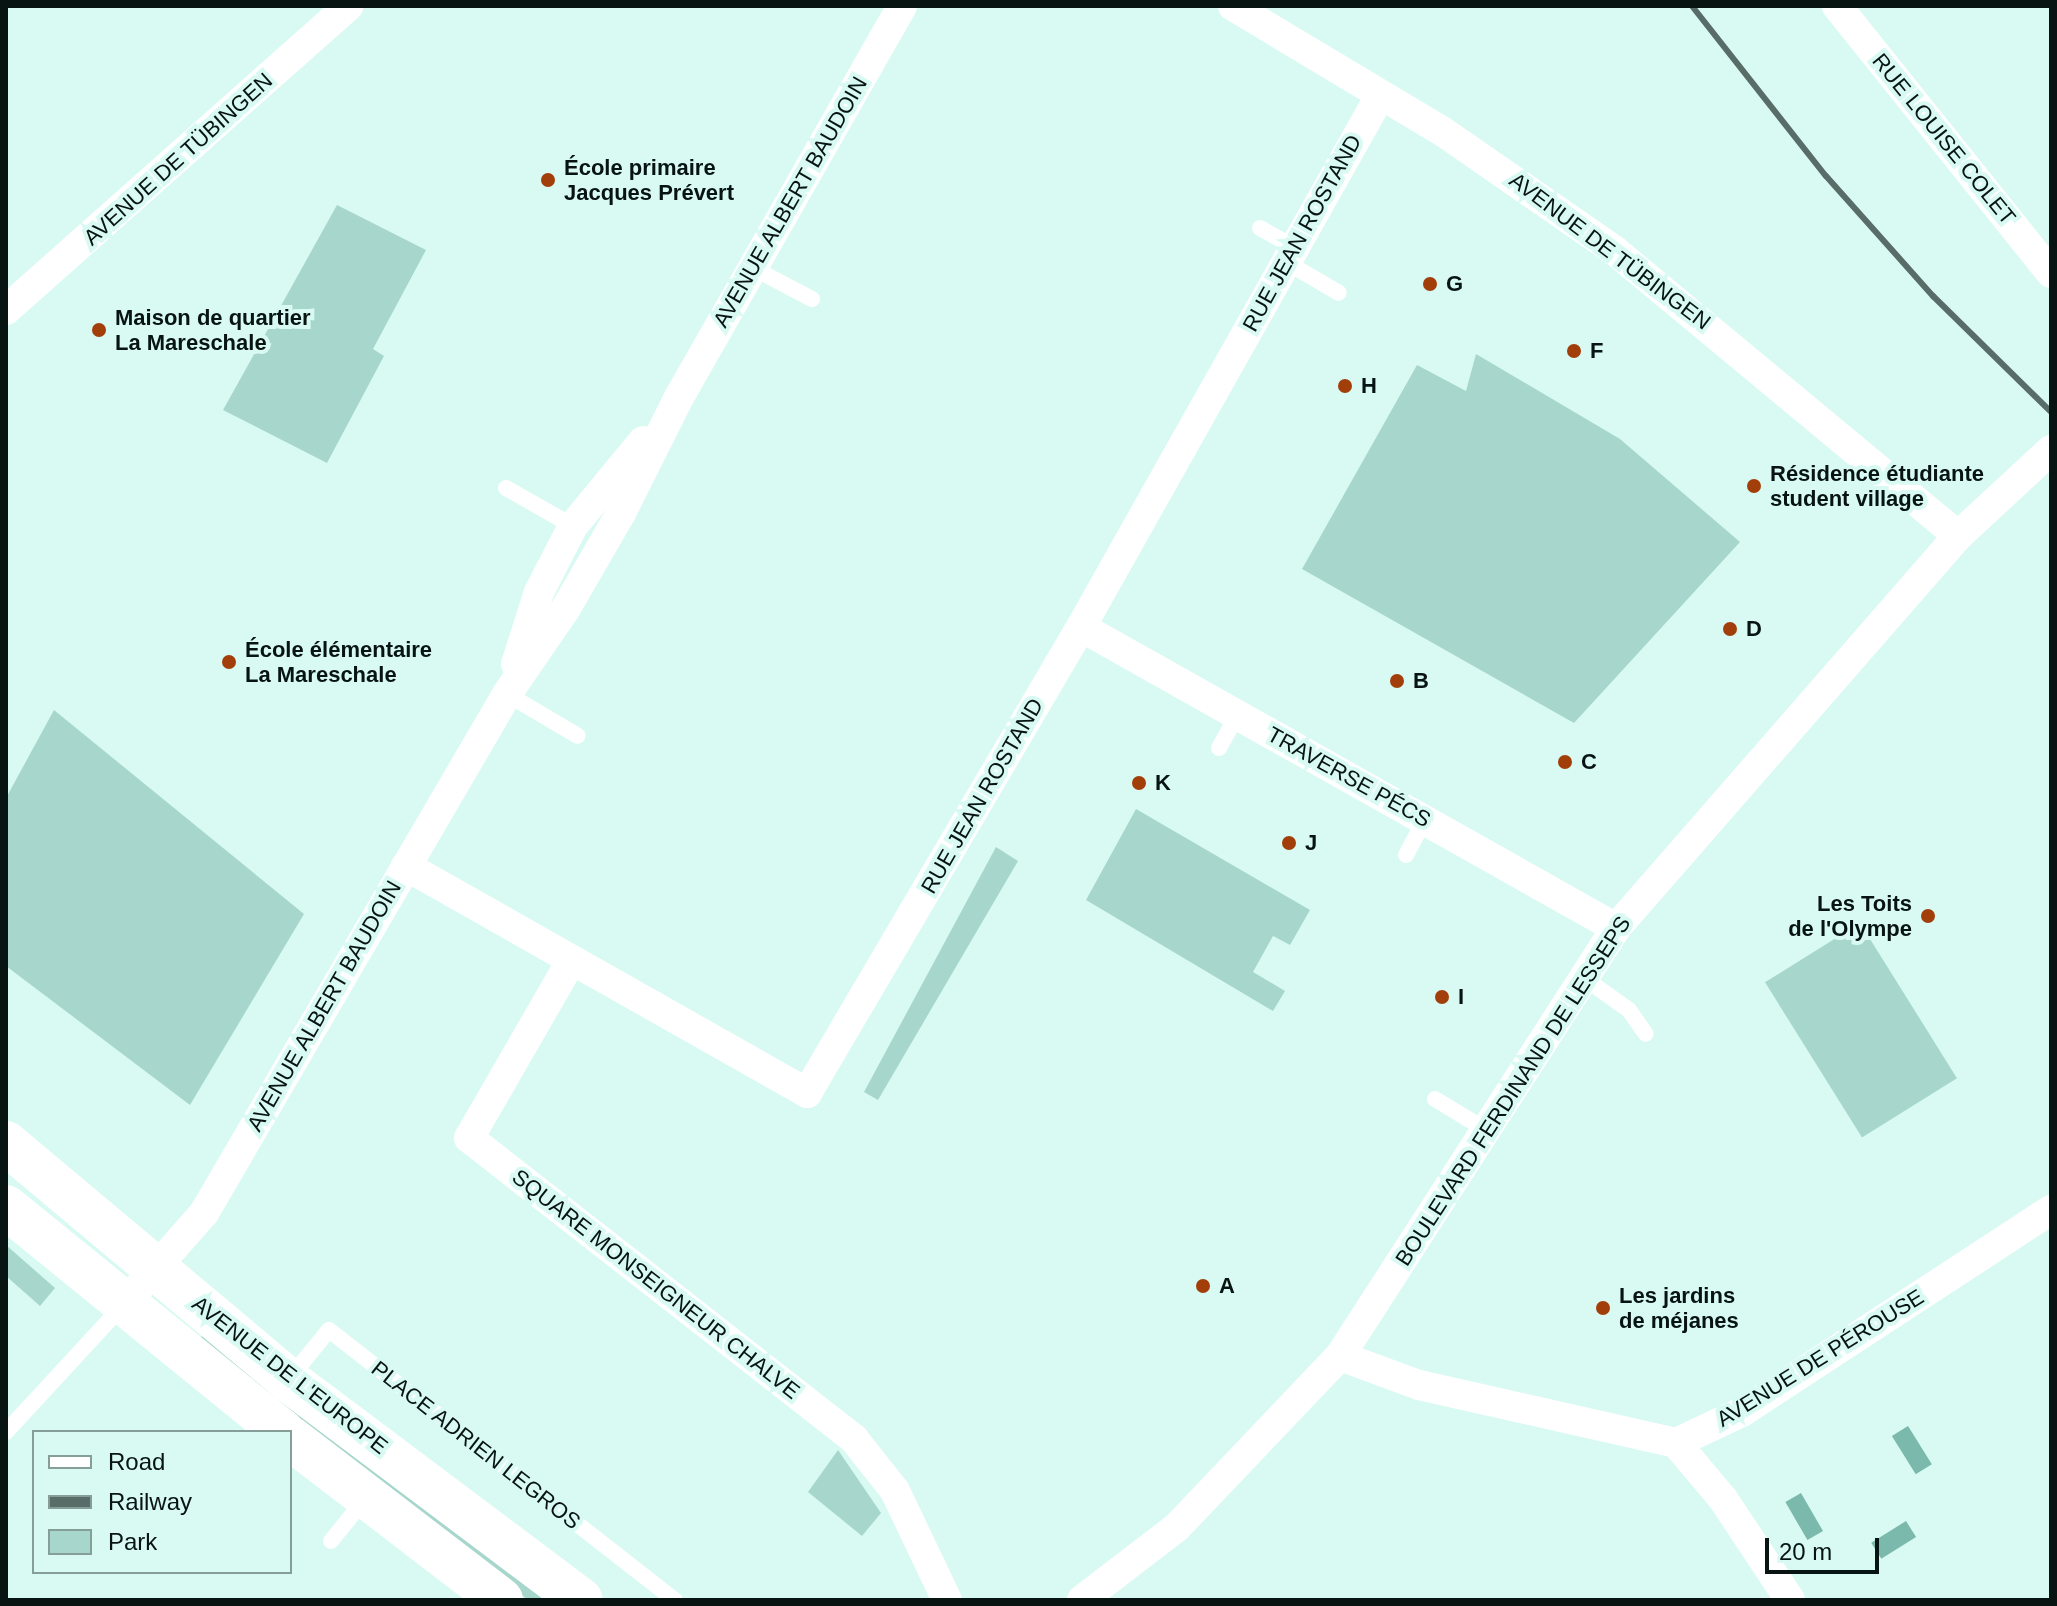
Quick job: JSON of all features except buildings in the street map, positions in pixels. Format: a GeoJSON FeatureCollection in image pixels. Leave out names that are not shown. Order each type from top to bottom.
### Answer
{"type":"FeatureCollection","features":[{"type":"Feature","properties":{"kind":"main road","name":"AVENUE DE L'EUROPE"},"geometry":{"type":"LineString","coordinates":[[6,1143],[288,1380],[581,1600]]}},
{"type":"Feature","properties":{"kind":"main road"},"geometry":{"type":"LineString","coordinates":[[6,1207],[281,1430]]}},
{"type":"Feature","properties":{"kind":"main road"},"geometry":{"type":"LineString","coordinates":[[292,1440],[501,1600]]}},
{"type":"Feature","properties":{"kind":"street","name":"AVENUE DE TÜBINGEN"},"geometry":{"type":"LineString","coordinates":[[6,310],[348,6]]}},
{"type":"Feature","properties":{"kind":"street","name":"AVENUE ALBERT BAUDOIN"},"geometry":{"type":"LineString","coordinates":[[124,1304],[204,1213],[507,694],[574,595],[751,267],[902,6]]}},
{"type":"Feature","properties":{"kind":"street","name":"AVENUE DE TÜBINGEN"},"geometry":{"type":"LineString","coordinates":[[1233,6],[1503,171],[1615,251],[1958,536]]}},
{"type":"Feature","properties":{"kind":"street","name":"RUE LOUISE COLET"},"geometry":{"type":"LineString","coordinates":[[1837,6],[2051,273]]}},
{"type":"Feature","properties":{"kind":"street","name":"RUE JEAN ROSTAND"},"geometry":{"type":"LineString","coordinates":[[406,866],[570,963],[807,1093],[1081,627],[1380,96]]}},
{"type":"Feature","properties":{"kind":"street","name":"AVENUE ALBERT BAUDOIN"},"geometry":{"type":"LineString","coordinates":[[507,694],[539,592],[573,526],[678,399]]}},
{"type":"Feature","properties":{"kind":"street","name":"BOULEVARD FERDINAND DE LESSEPS"},"geometry":{"type":"LineString","coordinates":[[1069,1600],[1092,1592],[1176,1528],[1340,1356],[1616,928],[1958,536],[2051,450]]}},
{"type":"Feature","properties":{"kind":"street","name":"TRAVERSE PÉCS"},"geometry":{"type":"LineString","coordinates":[[1081,627],[1616,928]]}},
{"type":"Feature","properties":{"kind":"street","name":"SQUARE MONSEIGNEUR CHALVE"},"geometry":{"type":"LineString","coordinates":[[570,963],[469,1138],[854,1439],[895,1491],[947,1600]]}},
{"type":"Feature","properties":{"kind":"street","name":"AVENUE DE PÉROUSE"},"geometry":{"type":"LineString","coordinates":[[1676,1443],[1742,1412],[2051,1210]]}},
{"type":"Feature","properties":{"kind":"street"},"geometry":{"type":"LineString","coordinates":[[1340,1356],[1419,1385],[1676,1443],[1723,1499],[1790,1600]]}},
{"type":"Feature","properties":{"kind":"lane"},"geometry":{"type":"LineString","coordinates":[[1260,228],[1339,293]]}},
{"type":"Feature","properties":{"kind":"lane"},"geometry":{"type":"LineString","coordinates":[[751,267],[812,299]]}},
{"type":"Feature","properties":{"kind":"lane"},"geometry":{"type":"LineString","coordinates":[[506,488],[573,526]]}},
{"type":"Feature","properties":{"kind":"lane"},"geometry":{"type":"LineString","coordinates":[[507,694],[578,736]]}},
{"type":"Feature","properties":{"kind":"lane"},"geometry":{"type":"LineString","coordinates":[[1219,748],[1237,715]]}},
{"type":"Feature","properties":{"kind":"lane"},"geometry":{"type":"LineString","coordinates":[[1406,855],[1425,820]]}},
{"type":"Feature","properties":{"kind":"lane"},"geometry":{"type":"LineString","coordinates":[[1584,978],[1629,1010],[1646,1034]]}},
{"type":"Feature","properties":{"kind":"lane"},"geometry":{"type":"LineString","coordinates":[[1435,1099],[1486,1130]]}},
{"type":"Feature","properties":{"kind":"lane"},"geometry":{"type":"LineString","coordinates":[[6,1432],[124,1304]]}},
{"type":"Feature","properties":{"kind":"lane","name":"PLACE ADRIEN LEGROS"},"geometry":{"type":"LineString","coordinates":[[288,1380],[329,1330],[675,1600]]}},
{"type":"Feature","properties":{"kind":"lane"},"geometry":{"type":"LineString","coordinates":[[331,1541],[366,1497]]}},
{"type":"Feature","properties":{"kind":"green space"},"geometry":{"type":"Polygon","coordinates":[[[337,205],[426,250],[373,349],[384,356],[327,463],[223,410],[337,205]]]}},
{"type":"Feature","properties":{"kind":"green space"},"geometry":{"type":"Polygon","coordinates":[[[1476,354],[1620,439],[1740,542],[1574,723],[1302,569],[1417,365],[1466,391],[1476,354]]]}},
{"type":"Feature","properties":{"kind":"green space"},"geometry":{"type":"Polygon","coordinates":[[[54,710],[304,914],[190,1105],[6,966],[6,798],[54,710]]]}},
{"type":"Feature","properties":{"kind":"green space"},"geometry":{"type":"Polygon","coordinates":[[[1136,809],[1310,910],[1290,945],[1273,936],[1253,972],[1285,991],[1273,1011],[1086,900],[1136,809]]]}},
{"type":"Feature","properties":{"kind":"green space"},"geometry":{"type":"Polygon","coordinates":[[[996,847],[1018,861],[878,1100],[864,1092],[996,847]]]}},
{"type":"Feature","properties":{"kind":"green space"},"geometry":{"type":"Polygon","coordinates":[[[1860,923],[1957,1078],[1862,1138],[1765,982],[1860,923]]]}},
{"type":"Feature","properties":{"kind":"green space"},"geometry":{"type":"Polygon","coordinates":[[[6,1245],[55,1288],[40,1306],[6,1276],[6,1245]]]}},
{"type":"Feature","properties":{"kind":"green space"},"geometry":{"type":"Polygon","coordinates":[[[204,1334],[548,1600],[528,1600],[199,1339],[204,1334]]]}},
{"type":"Feature","properties":{"kind":"green space"},"geometry":{"type":"Polygon","coordinates":[[[838,1450],[881,1513],[862,1536],[808,1492],[838,1450]]]}},
{"type":"Feature","properties":{"kind":"shaded area"},"geometry":{"type":"Polygon","coordinates":[[[1908,1426],[1932,1464],[1916,1474],[1892,1436],[1908,1426]]]}},
{"type":"Feature","properties":{"kind":"shaded area"},"geometry":{"type":"Polygon","coordinates":[[[1801,1493],[1823,1531],[1807,1540],[1785,1502],[1801,1493]]]}},
{"type":"Feature","properties":{"kind":"shaded area"},"geometry":{"type":"Polygon","coordinates":[[[1906,1521],[1916,1537],[1881,1559],[1871,1543],[1906,1521]]]}},
{"type":"Feature","properties":{"kind":"railway"},"geometry":{"type":"LineString","coordinates":[[1692,6],[1826,176],[1933,296],[2051,412]]}},
{"type":"Feature","properties":{"kind":"place","name":"École primaire Jacques Prévert"},"geometry":{"type":"Point","coordinates":[548,180]}},
{"type":"Feature","properties":{"kind":"place","name":"G"},"geometry":{"type":"Point","coordinates":[1430,284]}},
{"type":"Feature","properties":{"kind":"place","name":"Maison de quartier La Mareschale"},"geometry":{"type":"Point","coordinates":[99,330]}},
{"type":"Feature","properties":{"kind":"place","name":"F"},"geometry":{"type":"Point","coordinates":[1574,351]}},
{"type":"Feature","properties":{"kind":"place","name":"H"},"geometry":{"type":"Point","coordinates":[1345,386]}},
{"type":"Feature","properties":{"kind":"place","name":"Résidence étudiante student village"},"geometry":{"type":"Point","coordinates":[1754,486]}},
{"type":"Feature","properties":{"kind":"place","name":"D"},"geometry":{"type":"Point","coordinates":[1730,629]}},
{"type":"Feature","properties":{"kind":"place","name":"École élémentaire La Mareschale"},"geometry":{"type":"Point","coordinates":[229,662]}},
{"type":"Feature","properties":{"kind":"place","name":"B"},"geometry":{"type":"Point","coordinates":[1397,681]}},
{"type":"Feature","properties":{"kind":"place","name":"C"},"geometry":{"type":"Point","coordinates":[1565,762]}},
{"type":"Feature","properties":{"kind":"place","name":"K"},"geometry":{"type":"Point","coordinates":[1139,783]}},
{"type":"Feature","properties":{"kind":"place","name":"J"},"geometry":{"type":"Point","coordinates":[1289,843]}},
{"type":"Feature","properties":{"kind":"place","name":"Les Toits de l'Olympe"},"geometry":{"type":"Point","coordinates":[1928,916]}},
{"type":"Feature","properties":{"kind":"place","name":"I"},"geometry":{"type":"Point","coordinates":[1442,997]}},
{"type":"Feature","properties":{"kind":"place","name":"A"},"geometry":{"type":"Point","coordinates":[1203,1286]}},
{"type":"Feature","properties":{"kind":"place","name":"Les jardins de méjanes"},"geometry":{"type":"Point","coordinates":[1603,1308]}}]}
